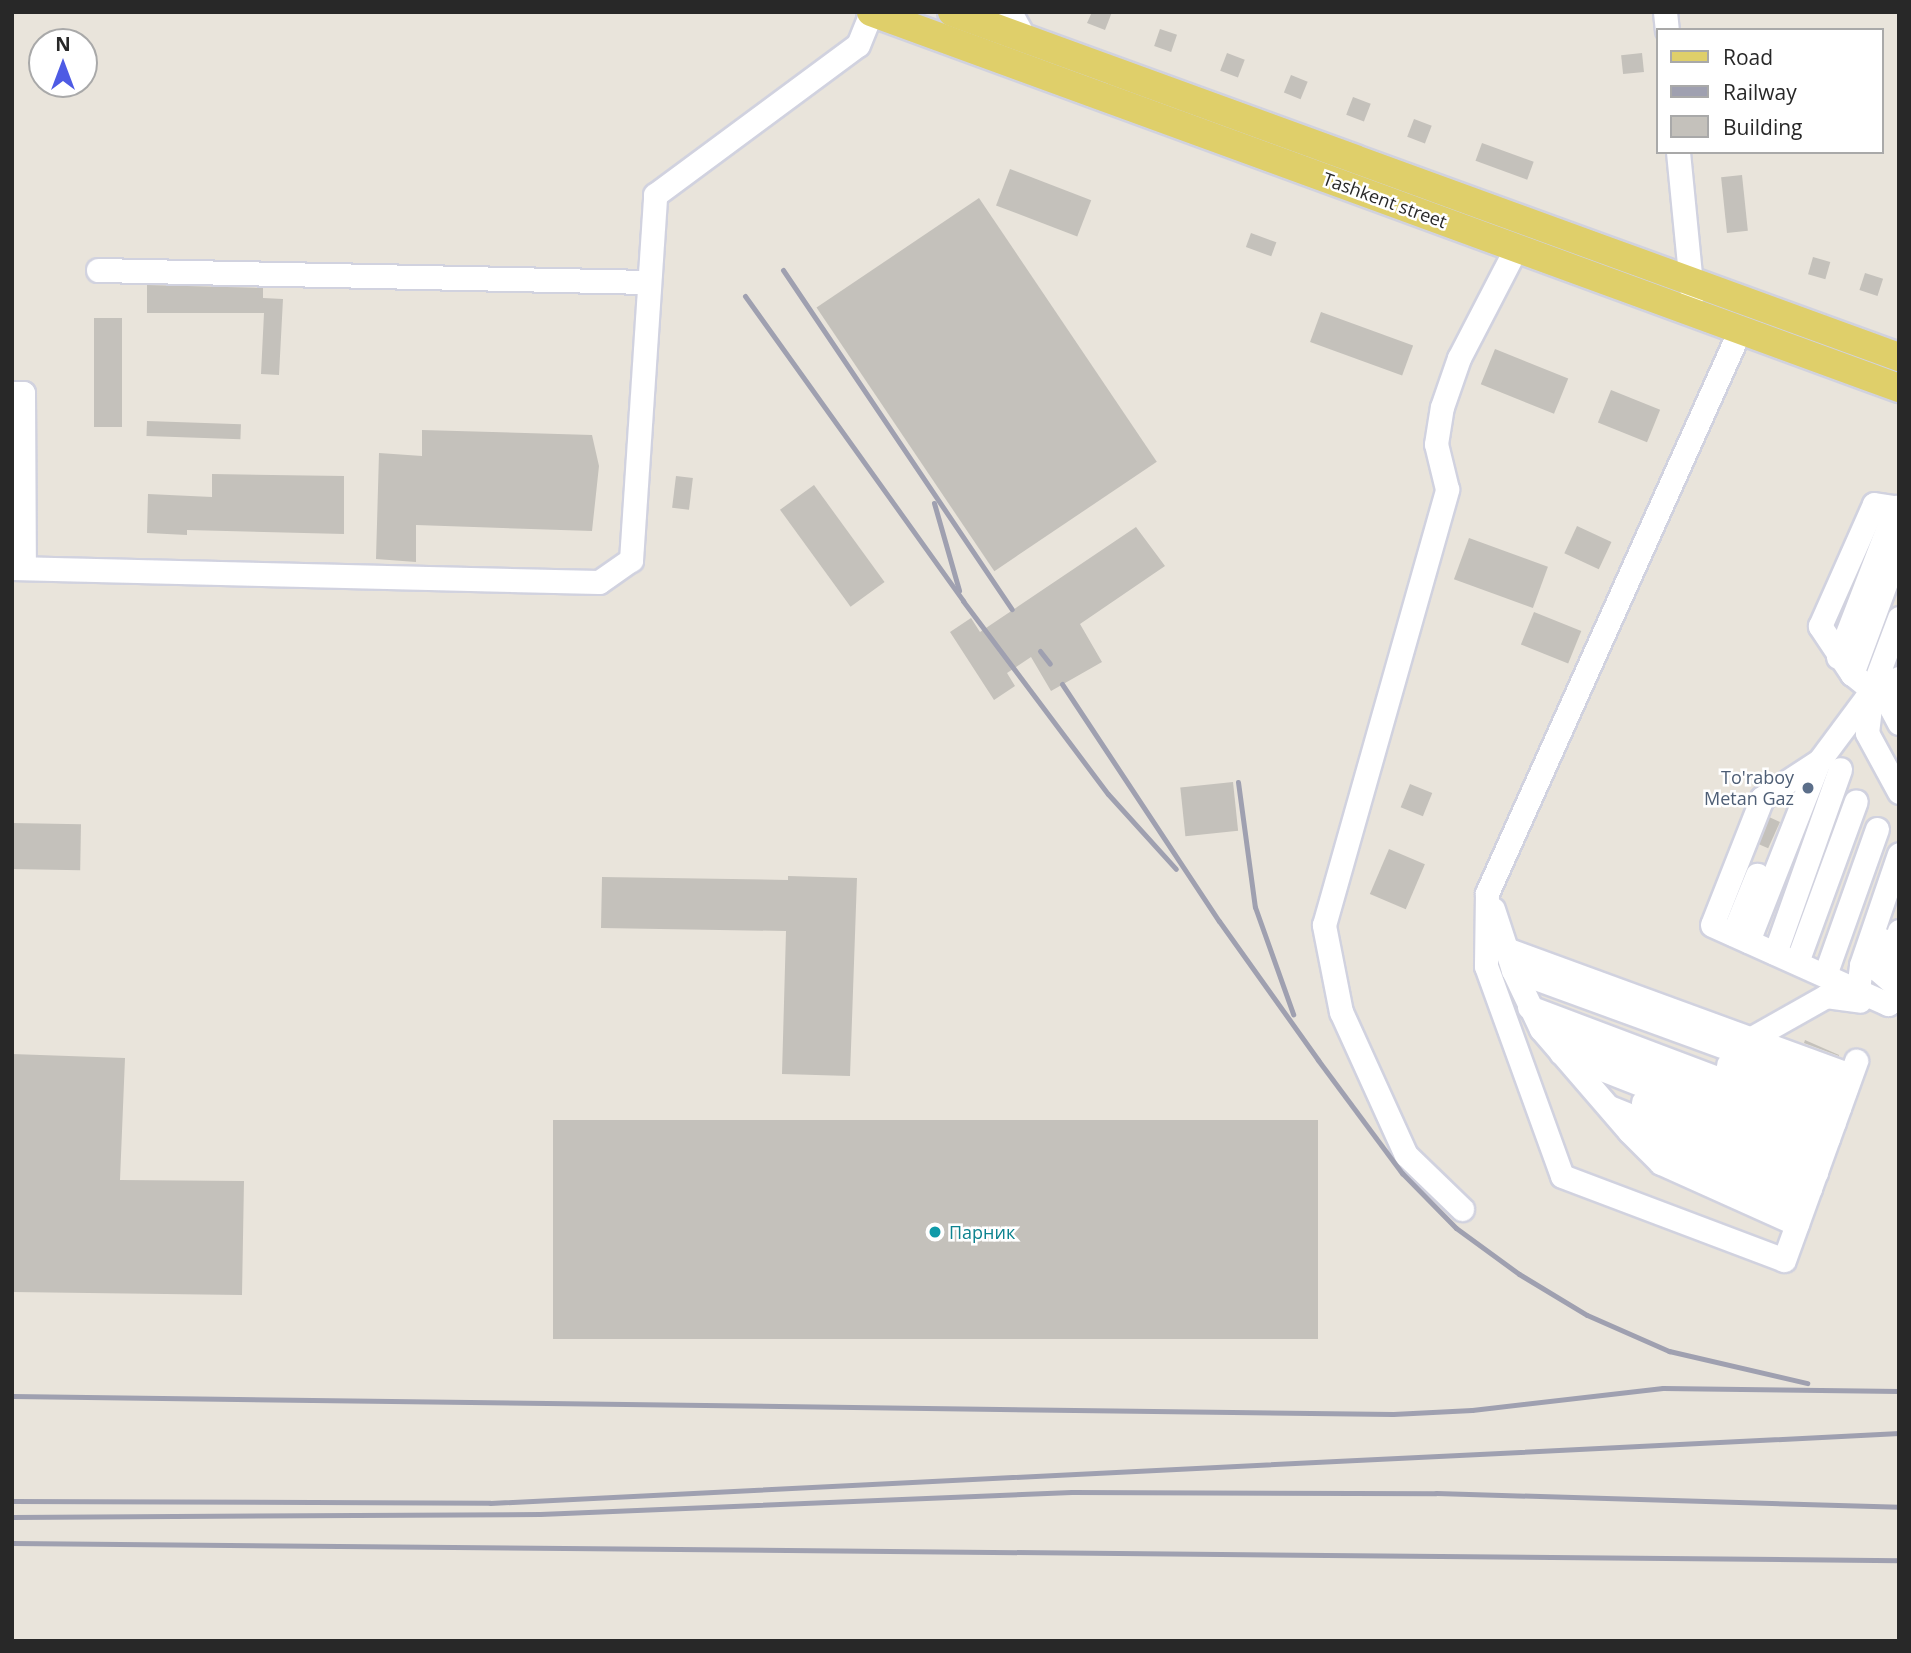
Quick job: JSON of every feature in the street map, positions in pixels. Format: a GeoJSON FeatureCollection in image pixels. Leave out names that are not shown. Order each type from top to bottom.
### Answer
{"type":"FeatureCollection","features":[{"type":"Feature","properties":{"kind":"main road","name":"Tashkent street"},"geometry":{"type":"LineString","coordinates":[[871,12],[1694,313],[1739,332],[1899,388]]}},
{"type":"Feature","properties":{"kind":"main road","name":"Tashkent street"},"geometry":{"type":"LineString","coordinates":[[953,12],[1899,357]]}},
{"type":"Feature","properties":{"kind":"street"},"geometry":{"type":"LineString","coordinates":[[12,393],[23,393],[18,568],[599,582],[631,560],[655,195],[858,45],[871,12]]}},
{"type":"Feature","properties":{"kind":"street"},"geometry":{"type":"LineString","coordinates":[[1010,12],[1025,39]]}},
{"type":"Feature","properties":{"kind":"street"},"geometry":{"type":"LineString","coordinates":[[1678,154],[1694,313]]}},
{"type":"Feature","properties":{"kind":"street"},"geometry":{"type":"LineString","coordinates":[[1462,1209],[1406,1155],[1341,1012],[1324,925],[1447,489],[1436,444],[1441,407],[1459,358],[1516,248]]}},
{"type":"Feature","properties":{"kind":"street"},"geometry":{"type":"LineString","coordinates":[[98,270],[648,282]]}},
{"type":"Feature","properties":{"kind":"street"},"geometry":{"type":"LineString","coordinates":[[1739,332],[1487,893],[1486,967],[1562,1176],[1784,1260],[1827,1140]]}},
{"type":"Feature","properties":{"kind":"street"},"geometry":{"type":"LineString","coordinates":[[1839,655],[1893,510]]}},
{"type":"Feature","properties":{"kind":"street"},"geometry":{"type":"LineString","coordinates":[[1839,655],[1899,547]]}},
{"type":"Feature","properties":{"kind":"street"},"geometry":{"type":"LineString","coordinates":[[1858,990],[1861,965],[1859,801],[1871,698],[1899,618]]}},
{"type":"Feature","properties":{"kind":"street"},"geometry":{"type":"LineString","coordinates":[[1839,655],[1871,698],[1899,761]]}},
{"type":"Feature","properties":{"kind":"street"},"geometry":{"type":"LineString","coordinates":[[1899,678],[1871,698],[1867,733],[1899,792]]}},
{"type":"Feature","properties":{"kind":"street"},"geometry":{"type":"LineString","coordinates":[[1899,686],[1891,708],[1899,723]]}},
{"type":"Feature","properties":{"kind":"street"},"geometry":{"type":"LineString","coordinates":[[1779,955],[1790,780],[1859,801]]}},
{"type":"Feature","properties":{"kind":"street"},"geometry":{"type":"LineString","coordinates":[[1779,955],[1859,801]]}},
{"type":"Feature","properties":{"kind":"street"},"geometry":{"type":"LineString","coordinates":[[1779,955],[1859,801]]}},
{"type":"Feature","properties":{"kind":"street"},"geometry":{"type":"LineString","coordinates":[[1779,955],[1859,801]]}},
{"type":"Feature","properties":{"kind":"street"},"geometry":{"type":"LineString","coordinates":[[1895,996],[1877,969],[1899,891]]}},
{"type":"Feature","properties":{"kind":"street"},"geometry":{"type":"LineString","coordinates":[[1487,893],[1518,979],[1541,1029],[1578,1076],[1629,1132],[1827,1140]]}},
{"type":"Feature","properties":{"kind":"street"},"geometry":{"type":"LineString","coordinates":[[1899,932],[1892,953],[1899,963]]}},
{"type":"Feature","properties":{"kind":"street"},"geometry":{"type":"LineString","coordinates":[[1779,955],[1858,990],[1895,996]]}},
{"type":"Feature","properties":{"kind":"street"},"geometry":{"type":"LineString","coordinates":[[1518,979],[1750,1038],[1827,1140]]}},
{"type":"Feature","properties":{"kind":"street"},"geometry":{"type":"LineString","coordinates":[[1518,979],[1827,1140]]}},
{"type":"Feature","properties":{"kind":"street"},"geometry":{"type":"LineString","coordinates":[[1518,979],[1827,1140]]}},
{"type":"Feature","properties":{"kind":"street"},"geometry":{"type":"LineString","coordinates":[[1750,1038],[1826,996],[1895,996]]}},
{"type":"Feature","properties":{"kind":"street"},"geometry":{"type":"LineString","coordinates":[[1541,1029],[1827,1140]]}},
{"type":"Feature","properties":{"kind":"street"},"geometry":{"type":"LineString","coordinates":[[1561,1053],[1827,1140]]}},
{"type":"Feature","properties":{"kind":"street"},"geometry":{"type":"LineString","coordinates":[[1578,1076],[1827,1140]]}},
{"type":"Feature","properties":{"kind":"street"},"geometry":{"type":"LineString","coordinates":[[1603,1104],[1827,1140]]}},
{"type":"Feature","properties":{"kind":"building"},"geometry":{"type":"Polygon","coordinates":[[[1092,12],[1112,12],[1105,30],[1087,23],[1092,12]]]}},
{"type":"Feature","properties":{"kind":"building"},"geometry":{"type":"Polygon","coordinates":[[[1160,29],[1177,35],[1171,52],[1154,46],[1160,29]]]}},
{"type":"Feature","properties":{"kind":"building"},"geometry":{"type":"Polygon","coordinates":[[[1227,53],[1245,60],[1238,78],[1220,71],[1227,53]]]}},
{"type":"Feature","properties":{"kind":"building"},"geometry":{"type":"Polygon","coordinates":[[[1642,53],[1644,72],[1623,74],[1621,55],[1642,53]]]}},
{"type":"Feature","properties":{"kind":"building"},"geometry":{"type":"Polygon","coordinates":[[[1291,75],[1308,82],[1301,99],[1284,93],[1291,75]]]}},
{"type":"Feature","properties":{"kind":"building"},"geometry":{"type":"Polygon","coordinates":[[[1353,97],[1371,104],[1364,122],[1346,115],[1353,97]]]}},
{"type":"Feature","properties":{"kind":"building"},"geometry":{"type":"Polygon","coordinates":[[[1414,119],[1432,126],[1425,144],[1407,137],[1414,119]]]}},
{"type":"Feature","properties":{"kind":"building"},"geometry":{"type":"Polygon","coordinates":[[[1482,143],[1534,162],[1527,180],[1476,161],[1482,143]]]}},
{"type":"Feature","properties":{"kind":"building"},"geometry":{"type":"Polygon","coordinates":[[[1010,169],[1091,200],[1077,237],[996,205],[1010,169]]]}},
{"type":"Feature","properties":{"kind":"building"},"geometry":{"type":"Polygon","coordinates":[[[1742,175],[1748,231],[1727,233],[1721,177],[1742,175]]]}},
{"type":"Feature","properties":{"kind":"building"},"geometry":{"type":"Polygon","coordinates":[[[979,198],[1157,462],[994,571],[817,308],[979,198]]]}},
{"type":"Feature","properties":{"kind":"building"},"geometry":{"type":"Polygon","coordinates":[[[1251,233],[1276,242],[1271,256],[1246,247],[1251,233]]]}},
{"type":"Feature","properties":{"kind":"building"},"geometry":{"type":"Polygon","coordinates":[[[1813,257],[1830,262],[1825,279],[1808,274],[1813,257]]]}},
{"type":"Feature","properties":{"kind":"building"},"geometry":{"type":"Polygon","coordinates":[[[1865,273],[1883,279],[1878,296],[1859,290],[1865,273]]]}},
{"type":"Feature","properties":{"kind":"building"},"geometry":{"type":"Polygon","coordinates":[[[147,285],[263,288],[263,298],[283,299],[279,375],[261,374],[264,313],[147,313],[147,285]]]}},
{"type":"Feature","properties":{"kind":"building"},"geometry":{"type":"Polygon","coordinates":[[[1321,312],[1413,346],[1402,376],[1310,342],[1321,312]]]}},
{"type":"Feature","properties":{"kind":"building"},"geometry":{"type":"Polygon","coordinates":[[[94,318],[122,318],[122,427],[94,427],[94,318]]]}},
{"type":"Feature","properties":{"kind":"building"},"geometry":{"type":"Polygon","coordinates":[[[1495,349],[1568,379],[1554,414],[1481,384],[1495,349]]]}},
{"type":"Feature","properties":{"kind":"building"},"geometry":{"type":"Polygon","coordinates":[[[1611,390],[1660,410],[1647,442],[1598,422],[1611,390]]]}},
{"type":"Feature","properties":{"kind":"building"},"geometry":{"type":"Polygon","coordinates":[[[147,421],[241,424],[240,439],[146,436],[147,421]]]}},
{"type":"Feature","properties":{"kind":"building"},"geometry":{"type":"Polygon","coordinates":[[[422,430],[592,435],[599,466],[592,531],[416,525],[416,562],[376,559],[379,453],[422,456],[422,430]]]}},
{"type":"Feature","properties":{"kind":"building"},"geometry":{"type":"Polygon","coordinates":[[[212,474],[344,476],[344,534],[187,530],[187,535],[147,533],[148,494],[212,497],[212,474]]]}},
{"type":"Feature","properties":{"kind":"building"},"geometry":{"type":"Polygon","coordinates":[[[676,476],[693,478],[689,510],[672,508],[676,476]]]}},
{"type":"Feature","properties":{"kind":"building"},"geometry":{"type":"Polygon","coordinates":[[[814,485],[885,582],[851,607],[780,510],[814,485]]]}},
{"type":"Feature","properties":{"kind":"building"},"geometry":{"type":"Polygon","coordinates":[[[1577,526],[1611,542],[1599,569],[1564,553],[1577,526]]]}},
{"type":"Feature","properties":{"kind":"building"},"geometry":{"type":"Polygon","coordinates":[[[1136,527],[1165,566],[1080,624],[1102,662],[1051,691],[1031,657],[1007,673],[1015,686],[994,700],[950,632],[971,618],[980,632],[1136,527]]]}},
{"type":"Feature","properties":{"kind":"building"},"geometry":{"type":"Polygon","coordinates":[[[1469,538],[1548,567],[1533,608],[1454,579],[1469,538]]]}},
{"type":"Feature","properties":{"kind":"building"},"geometry":{"type":"Polygon","coordinates":[[[1534,612],[1581,631],[1568,664],[1521,644],[1534,612]]]}},
{"type":"Feature","properties":{"kind":"building"},"geometry":{"type":"Polygon","coordinates":[[[1233,782],[1238,831],[1185,836],[1180,788],[1233,782]]]}},
{"type":"Feature","properties":{"kind":"building"},"geometry":{"type":"Polygon","coordinates":[[[1410,784],[1432,793],[1423,816],[1401,807],[1410,784]]]}},
{"type":"Feature","properties":{"kind":"building"},"geometry":{"type":"Polygon","coordinates":[[[1769,817],[1780,822],[1768,848],[1757,843],[1769,817]]]}},
{"type":"Feature","properties":{"kind":"building"},"geometry":{"type":"Polygon","coordinates":[[[12,823],[81,824],[80,870],[12,869],[12,823]]]}},
{"type":"Feature","properties":{"kind":"building"},"geometry":{"type":"Polygon","coordinates":[[[1389,849],[1425,864],[1406,909],[1370,894],[1389,849]]]}},
{"type":"Feature","properties":{"kind":"building"},"geometry":{"type":"Polygon","coordinates":[[[788,876],[857,878],[850,1076],[782,1074],[786,931],[601,928],[602,877],[788,880],[788,876]]]}},
{"type":"Feature","properties":{"kind":"building"},"geometry":{"type":"Polygon","coordinates":[[[1805,1040],[1839,1055],[1839,1056],[1804,1043],[1805,1040]]]}},
{"type":"Feature","properties":{"kind":"building"},"geometry":{"type":"Polygon","coordinates":[[[12,1054],[125,1058],[120,1180],[244,1181],[242,1295],[12,1292],[12,1054]]]}},
{"type":"Feature","properties":{"kind":"building","name":"Парник"},"geometry":{"type":"Polygon","coordinates":[[[553,1120],[1318,1120],[1318,1339],[553,1339],[553,1120]]]}},
{"type":"Feature","properties":{"kind":"railway"},"geometry":{"type":"LineString","coordinates":[[783,270],[1012,609]]}},
{"type":"Feature","properties":{"kind":"railway"},"geometry":{"type":"LineString","coordinates":[[745,296],[963,601],[1108,794],[1176,869]]}},
{"type":"Feature","properties":{"kind":"railway"},"geometry":{"type":"LineString","coordinates":[[934,503],[959,590]]}},
{"type":"Feature","properties":{"kind":"railway"},"geometry":{"type":"LineString","coordinates":[[1040,651],[1050,664]]}},
{"type":"Feature","properties":{"kind":"railway"},"geometry":{"type":"LineString","coordinates":[[1062,684],[1219,921],[1318,1060],[1402,1173],[1456,1228],[1519,1274],[1587,1315],[1669,1351],[1807,1383]]}},
{"type":"Feature","properties":{"kind":"railway"},"geometry":{"type":"LineString","coordinates":[[1238,782],[1255,907],[1293,1014]]}},
{"type":"Feature","properties":{"kind":"railway"},"geometry":{"type":"LineString","coordinates":[[12,1396],[1393,1414],[1472,1410],[1663,1388],[1899,1391]]}},
{"type":"Feature","properties":{"kind":"railway"},"geometry":{"type":"LineString","coordinates":[[12,1501],[490,1503],[1899,1433]]}},
{"type":"Feature","properties":{"kind":"railway"},"geometry":{"type":"LineString","coordinates":[[12,1517],[540,1514],[1072,1492],[1436,1493],[1899,1507]]}},
{"type":"Feature","properties":{"kind":"railway"},"geometry":{"type":"LineString","coordinates":[[12,1543],[1899,1560]]}},
{"type":"Feature","properties":{"kind":"place","name":"To'raboy Metan Gaz"},"geometry":{"type":"Point","coordinates":[1808,788]}},
{"type":"Feature","properties":{"kind":"place","name":"Парник"},"geometry":{"type":"Point","coordinates":[935,1232]}}]}
